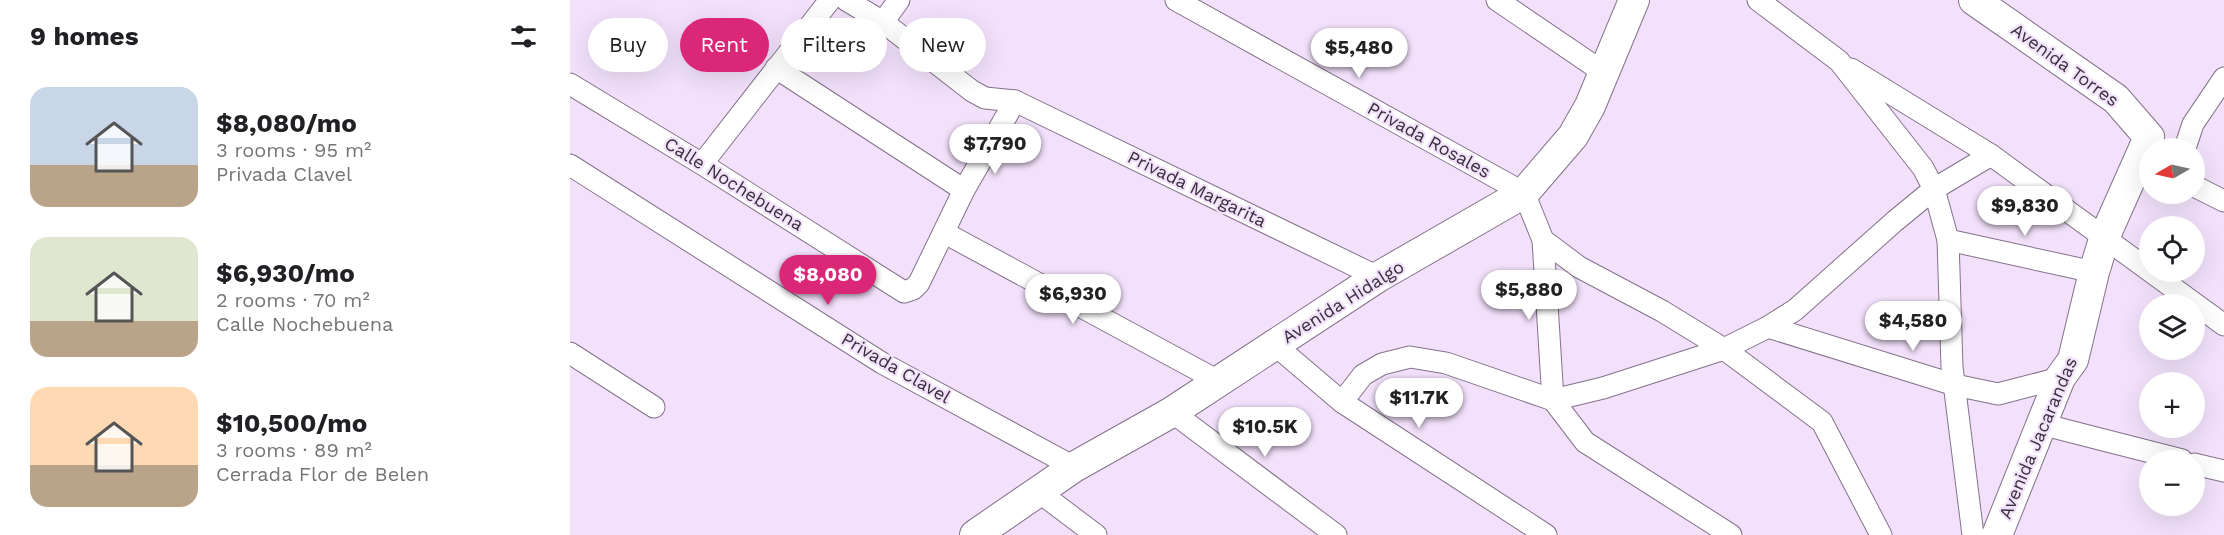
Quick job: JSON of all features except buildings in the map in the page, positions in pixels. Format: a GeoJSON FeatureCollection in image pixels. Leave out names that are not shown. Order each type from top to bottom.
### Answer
{"type":"FeatureCollection","features":[{"type":"Feature","properties":{"kind":"main road","name":"Avenida Hidalgo"},"geometry":{"type":"LineString","coordinates":[[975,535],[1074,467],[1220,382],[1378,277],[1524,193],[1573,136],[1590,106],[1634,0]]}},
{"type":"Feature","properties":{"kind":"main road","name":"Avenida Torres"},"geometry":{"type":"LineString","coordinates":[[1974,0],[2116,99],[2150,138]]}},
{"type":"Feature","properties":{"kind":"main road","name":"Avenida Jacarandas"},"geometry":{"type":"LineString","coordinates":[[1997,535],[2060,378],[2073,360],[2105,236],[2139,171]]}},
{"type":"Feature","properties":{"kind":"street"},"geometry":{"type":"LineString","coordinates":[[702,164],[830,0]]}},
{"type":"Feature","properties":{"kind":"street"},"geometry":{"type":"LineString","coordinates":[[846,0],[876,18]]}},
{"type":"Feature","properties":{"kind":"street"},"geometry":{"type":"LineString","coordinates":[[886,18],[899,0]]}},
{"type":"Feature","properties":{"kind":"street","name":"Privada Rosales"},"geometry":{"type":"LineString","coordinates":[[1176,0],[1524,193]]}},
{"type":"Feature","properties":{"kind":"street"},"geometry":{"type":"LineString","coordinates":[[1497,0],[1603,72]]}},
{"type":"Feature","properties":{"kind":"street"},"geometry":{"type":"LineString","coordinates":[[1758,0],[1839,61],[1991,155],[2224,325]]}},
{"type":"Feature","properties":{"kind":"street"},"geometry":{"type":"LineString","coordinates":[[887,25],[972,91],[985,98],[1015,101],[964,190],[945,233],[1220,382]]}},
{"type":"Feature","properties":{"kind":"street"},"geometry":{"type":"LineString","coordinates":[[1839,61],[1923,168],[1934,189],[1948,240],[1955,385],[1973,535]]}},
{"type":"Feature","properties":{"kind":"street"},"geometry":{"type":"LineString","coordinates":[[776,68],[964,190]]}},
{"type":"Feature","properties":{"kind":"street"},"geometry":{"type":"LineString","coordinates":[[2188,138],[2193,124],[2224,78]]}},
{"type":"Feature","properties":{"kind":"street","name":"Calle Nochebuena"},"geometry":{"type":"LineString","coordinates":[[570,84],[702,164],[904,292],[913,290],[919,283],[945,233]]}},
{"type":"Feature","properties":{"kind":"street","name":"Privada Margarita"},"geometry":{"type":"LineString","coordinates":[[1015,101],[1378,277]]}},
{"type":"Feature","properties":{"kind":"street"},"geometry":{"type":"LineString","coordinates":[[1342,402],[1363,375],[1382,364],[1410,357],[1446,363],[1553,400],[1603,388],[1724,349],[1768,327],[1795,310],[1895,220],[1934,189],[1991,155]]}},
{"type":"Feature","properties":{"kind":"street","name":"Privada Clavel"},"geometry":{"type":"LineString","coordinates":[[570,165],[882,363],[1074,467]]}},
{"type":"Feature","properties":{"kind":"street"},"geometry":{"type":"LineString","coordinates":[[2205,192],[2224,201]]}},
{"type":"Feature","properties":{"kind":"street"},"geometry":{"type":"LineString","coordinates":[[1524,193],[1543,240],[1553,400],[1585,442],[1731,535]]}},
{"type":"Feature","properties":{"kind":"street"},"geometry":{"type":"LineString","coordinates":[[1543,240],[1579,267],[1662,311],[1724,349],[1822,422],[1881,535]]}},
{"type":"Feature","properties":{"kind":"street"},"geometry":{"type":"LineString","coordinates":[[1948,240],[2094,272]]}},
{"type":"Feature","properties":{"kind":"street"},"geometry":{"type":"LineString","coordinates":[[1768,327],[1955,385],[1998,394],[2060,378]]}},
{"type":"Feature","properties":{"kind":"street"},"geometry":{"type":"LineString","coordinates":[[1275,345],[1342,402],[1546,535]]}},
{"type":"Feature","properties":{"kind":"street"},"geometry":{"type":"LineString","coordinates":[[570,353],[654,407]]}},
{"type":"Feature","properties":{"kind":"street"},"geometry":{"type":"LineString","coordinates":[[1172,412],[1336,535]]}},
{"type":"Feature","properties":{"kind":"street"},"geometry":{"type":"LineString","coordinates":[[2041,424],[2143,450]]}},
{"type":"Feature","properties":{"kind":"street"},"geometry":{"type":"LineString","coordinates":[[2205,467],[2224,471]]}},
{"type":"Feature","properties":{"kind":"street"},"geometry":{"type":"LineString","coordinates":[[1039,492],[1096,535]]}}]}
